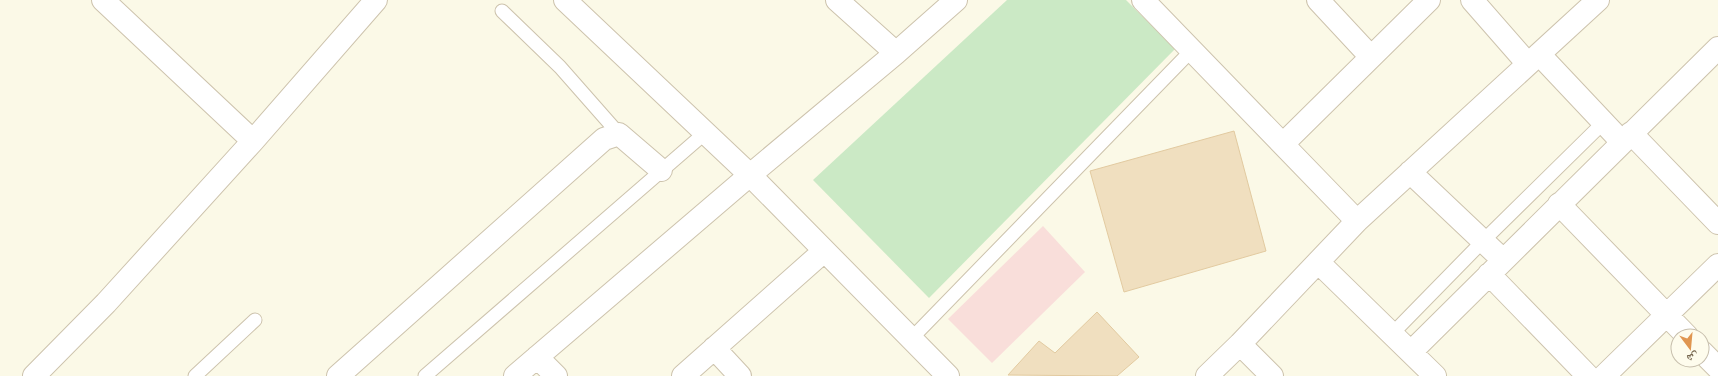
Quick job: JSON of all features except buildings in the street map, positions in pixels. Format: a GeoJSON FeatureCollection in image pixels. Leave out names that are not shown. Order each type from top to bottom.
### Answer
{"type":"FeatureCollection","features":[{"type":"Feature","properties":{"kind":"street"},"geometry":{"type":"LineString","coordinates":[[102,0],[253,141]]}},
{"type":"Feature","properties":{"kind":"street"},"geometry":{"type":"LineString","coordinates":[[34,376],[106,303],[253,141],[376,0]]}},
{"type":"Feature","properties":{"kind":"street"},"geometry":{"type":"LineString","coordinates":[[565,0],[750,175],[948,376]]}},
{"type":"Feature","properties":{"kind":"street"},"geometry":{"type":"LineString","coordinates":[[837,0],[896,53]]}},
{"type":"Feature","properties":{"kind":"street"},"geometry":{"type":"LineString","coordinates":[[514,376],[896,53],[956,0]]}},
{"type":"Feature","properties":{"kind":"street"},"geometry":{"type":"LineString","coordinates":[[1143,0],[1357,221]]}},
{"type":"Feature","properties":{"kind":"street"},"geometry":{"type":"LineString","coordinates":[[1318,0],[1371,57]]}},
{"type":"Feature","properties":{"kind":"street"},"geometry":{"type":"LineString","coordinates":[[1283,144],[1429,0]]}},
{"type":"Feature","properties":{"kind":"street"},"geometry":{"type":"LineString","coordinates":[[1472,0],[1533,59],[1604,122],[1627,137],[1718,223]]}},
{"type":"Feature","properties":{"kind":"street"},"geometry":{"type":"LineString","coordinates":[[1207,376],[1240,344],[1357,221],[1598,0]]}},
{"type":"Feature","properties":{"kind":"street"},"geometry":{"type":"LineString","coordinates":[[1411,352],[1718,48]]}},
{"type":"Feature","properties":{"kind":"street"},"geometry":{"type":"LineString","coordinates":[[338,376],[604,139],[618,134],[661,170]]}},
{"type":"Feature","properties":{"kind":"street"},"geometry":{"type":"LineString","coordinates":[[1410,172],[1483,241],[1496,267],[1588,376]]}},
{"type":"Feature","properties":{"kind":"street"},"geometry":{"type":"LineString","coordinates":[[1559,204],[1679,328]]}},
{"type":"Feature","properties":{"kind":"street"},"geometry":{"type":"LineString","coordinates":[[683,376],[824,251]]}},
{"type":"Feature","properties":{"kind":"street"},"geometry":{"type":"LineString","coordinates":[[1318,262],[1436,376]]}},
{"type":"Feature","properties":{"kind":"street"},"geometry":{"type":"LineString","coordinates":[[1604,376],[1718,265]]}},
{"type":"Feature","properties":{"kind":"street"},"geometry":{"type":"LineString","coordinates":[[1240,344],[1272,376]]}},
{"type":"Feature","properties":{"kind":"street"},"geometry":{"type":"LineString","coordinates":[[714,348],[740,376]]}},
{"type":"Feature","properties":{"kind":"street"},"geometry":{"type":"LineString","coordinates":[[537,357],[556,376]]}},
{"type":"Feature","properties":{"kind":"street"},"geometry":{"type":"LineString","coordinates":[[1710,360],[1718,368]]}},
{"type":"Feature","properties":{"kind":"lane"},"geometry":{"type":"LineString","coordinates":[[502,11],[560,67],[618,134]]}},
{"type":"Feature","properties":{"kind":"lane"},"geometry":{"type":"LineString","coordinates":[[911,339],[1192,50]]}},
{"type":"Feature","properties":{"kind":"lane"},"geometry":{"type":"LineString","coordinates":[[1392,334],[1483,241],[1604,122]]}},
{"type":"Feature","properties":{"kind":"lane"},"geometry":{"type":"LineString","coordinates":[[425,376],[705,133]]}},
{"type":"Feature","properties":{"kind":"lane"},"geometry":{"type":"LineString","coordinates":[[195,376],[255,320]]}},
{"type":"Feature","properties":{"kind":"shaded area"},"geometry":{"type":"Polygon","coordinates":[[[1043,226],[1085,272],[992,363],[948,319],[1043,226]]]}},
{"type":"Feature","properties":{"kind":"green space"},"geometry":{"type":"Polygon","coordinates":[[[1007,0],[1126,0],[1175,49],[929,298],[813,180],[1007,0]]]}}]}
